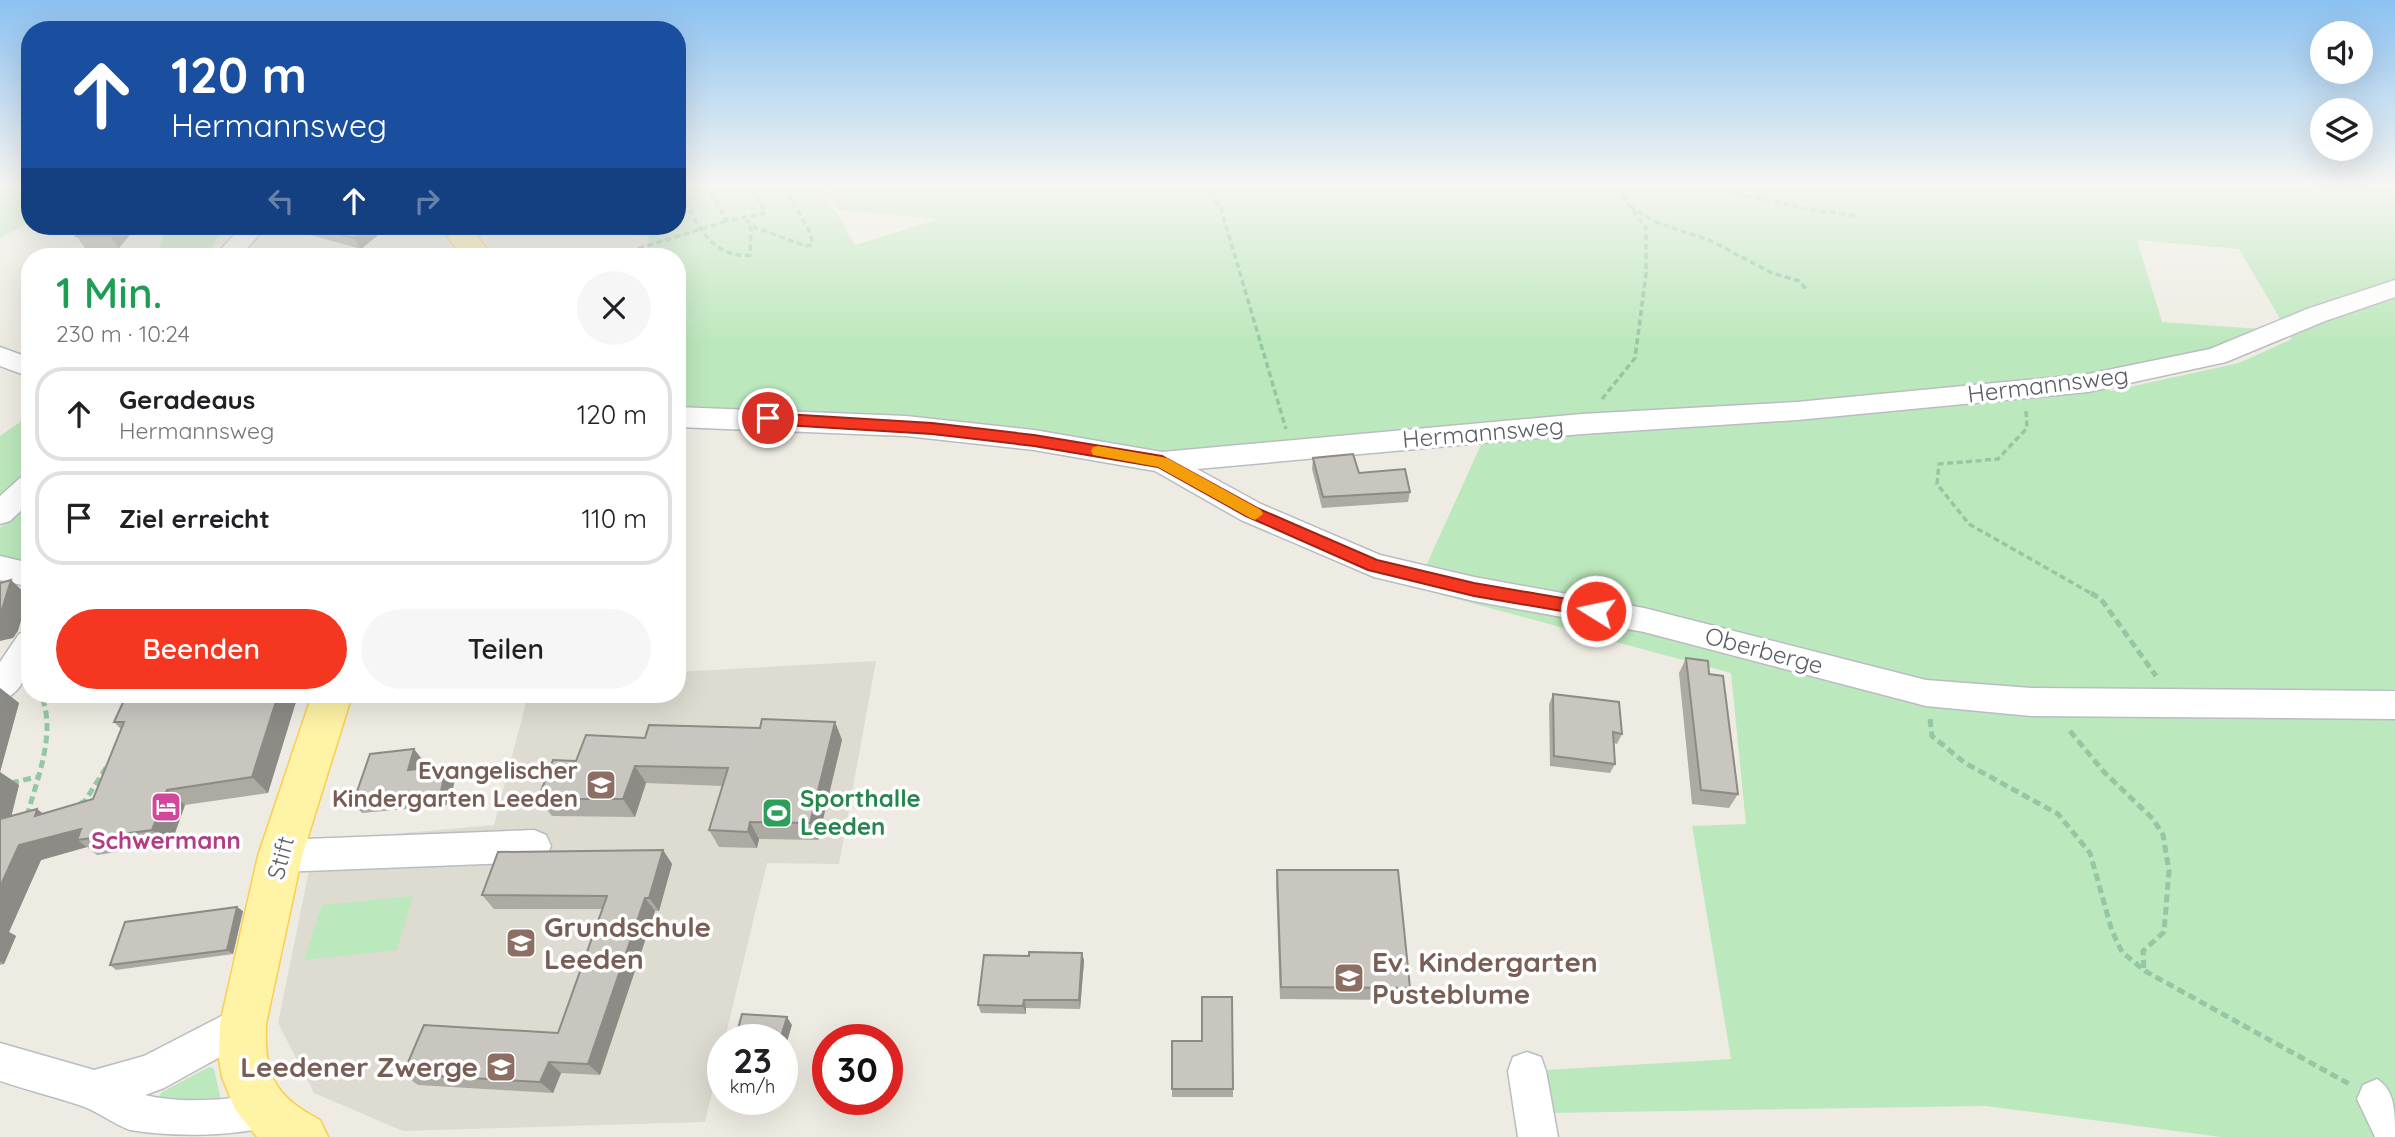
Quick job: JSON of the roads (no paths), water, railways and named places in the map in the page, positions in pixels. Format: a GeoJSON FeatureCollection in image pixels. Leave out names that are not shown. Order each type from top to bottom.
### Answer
{"type":"FeatureCollection","features":[{"type":"Feature","properties":{"kind":"main road","name":"Stift"},"geometry":{"type":"LineString","coordinates":[[264,1110],[250,1091],[243,1069],[240,1052],[243,1024],[280,856],[329,703]]}},
{"type":"Feature","properties":{"kind":"main road"},"geometry":{"type":"LineString","coordinates":[[264,1110],[303,1137]]}},
{"type":"Feature","properties":{"kind":"street","name":"Hermannsweg"},"geometry":{"type":"LineString","coordinates":[[686,417],[906,426],[1034,440],[1162,462],[1583,424],[1797,411],[2026,389],[2147,373],[2217,356],[2395,288]]}},
{"type":"Feature","properties":{"kind":"street"},"geometry":{"type":"LineString","coordinates":[[0,356],[21,364]]}},
{"type":"Feature","properties":{"kind":"street","name":"Oberberge"},"geometry":{"type":"LineString","coordinates":[[1162,462],[1251,512],[1374,565],[1474,589],[1644,620],[1926,693],[2031,702],[2395,705]]}},
{"type":"Feature","properties":{"kind":"street"},"geometry":{"type":"LineString","coordinates":[[0,513],[21,493]]}},
{"type":"Feature","properties":{"kind":"street"},"geometry":{"type":"LineString","coordinates":[[0,568],[21,573]]}},
{"type":"Feature","properties":{"kind":"street"},"geometry":{"type":"LineString","coordinates":[[0,688],[21,656]]}},
{"type":"Feature","properties":{"kind":"street"},"geometry":{"type":"LineString","coordinates":[[280,856],[534,846]]}},
{"type":"Feature","properties":{"kind":"street"},"geometry":{"type":"LineString","coordinates":[[94,1090],[150,1074],[243,1024]]}},
{"type":"Feature","properties":{"kind":"street"},"geometry":{"type":"LineString","coordinates":[[0,1062],[94,1090],[130,1110],[157,1118],[225,1119],[264,1110]]}},
{"type":"Feature","properties":{"kind":"street"},"geometry":{"type":"LineString","coordinates":[[1527,1070],[1538,1137]]}},
{"type":"Feature","properties":{"kind":"street"},"geometry":{"type":"LineString","coordinates":[[2376,1099],[2395,1133]]}},
{"type":"Feature","properties":{"kind":"place","name":"Evangelischer Kindergarten Leeden"},"geometry":{"type":"Point","coordinates":[601,785]}},
{"type":"Feature","properties":{"kind":"place","name":"Schwermann"},"geometry":{"type":"Point","coordinates":[166,807]}},
{"type":"Feature","properties":{"kind":"place","name":"Sporthalle Leeden"},"geometry":{"type":"Point","coordinates":[777,813]}},
{"type":"Feature","properties":{"kind":"place","name":"Grundschule Leeden"},"geometry":{"type":"Point","coordinates":[521,943]}},
{"type":"Feature","properties":{"kind":"place","name":"Ev. Kindergarten Pusteblume"},"geometry":{"type":"Point","coordinates":[1349,978]}},
{"type":"Feature","properties":{"kind":"place","name":"Leedener Zwerge"},"geometry":{"type":"Point","coordinates":[501,1067]}}]}
